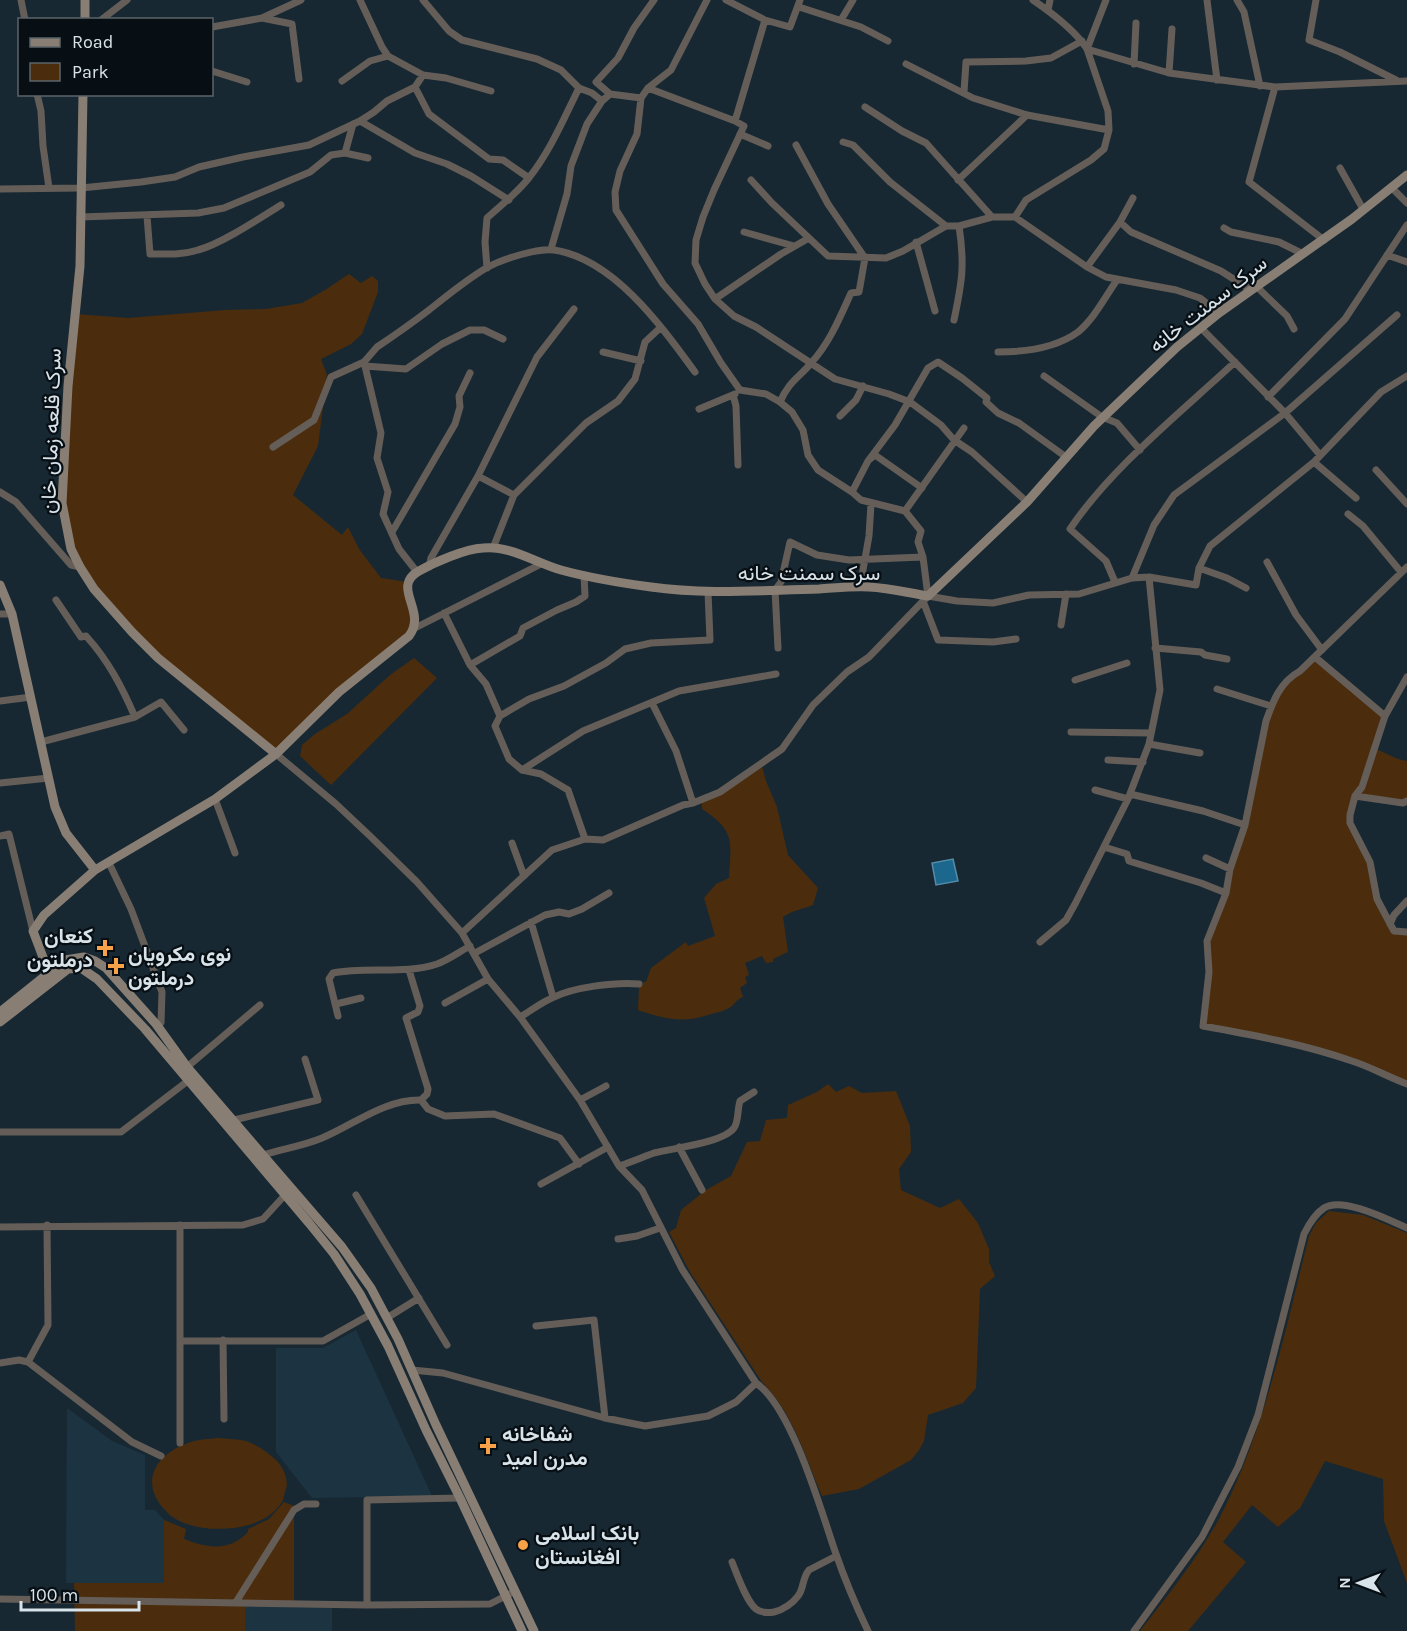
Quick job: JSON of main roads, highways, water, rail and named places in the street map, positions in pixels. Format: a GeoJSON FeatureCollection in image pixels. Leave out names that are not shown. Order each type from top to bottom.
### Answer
{"type":"FeatureCollection","features":[{"type":"Feature","properties":{"kind":"water"},"geometry":{"type":"Polygon","coordinates":[[[953,859],[958,881],[936,885],[932,863],[953,859]]]}},
{"type":"Feature","properties":{"kind":"place","name":"کنعان درملتون"},"geometry":{"type":"Point","coordinates":[105,948]}},
{"type":"Feature","properties":{"kind":"place","name":"نوی مکرویان درملتون"},"geometry":{"type":"Point","coordinates":[116,966]}},
{"type":"Feature","properties":{"kind":"place","name":"شفاخانه مدرن امید"},"geometry":{"type":"Point","coordinates":[488,1446]}},
{"type":"Feature","properties":{"kind":"place","name":"بانک اسلامی افغانستان"},"geometry":{"type":"Point","coordinates":[523,1545]}}]}
